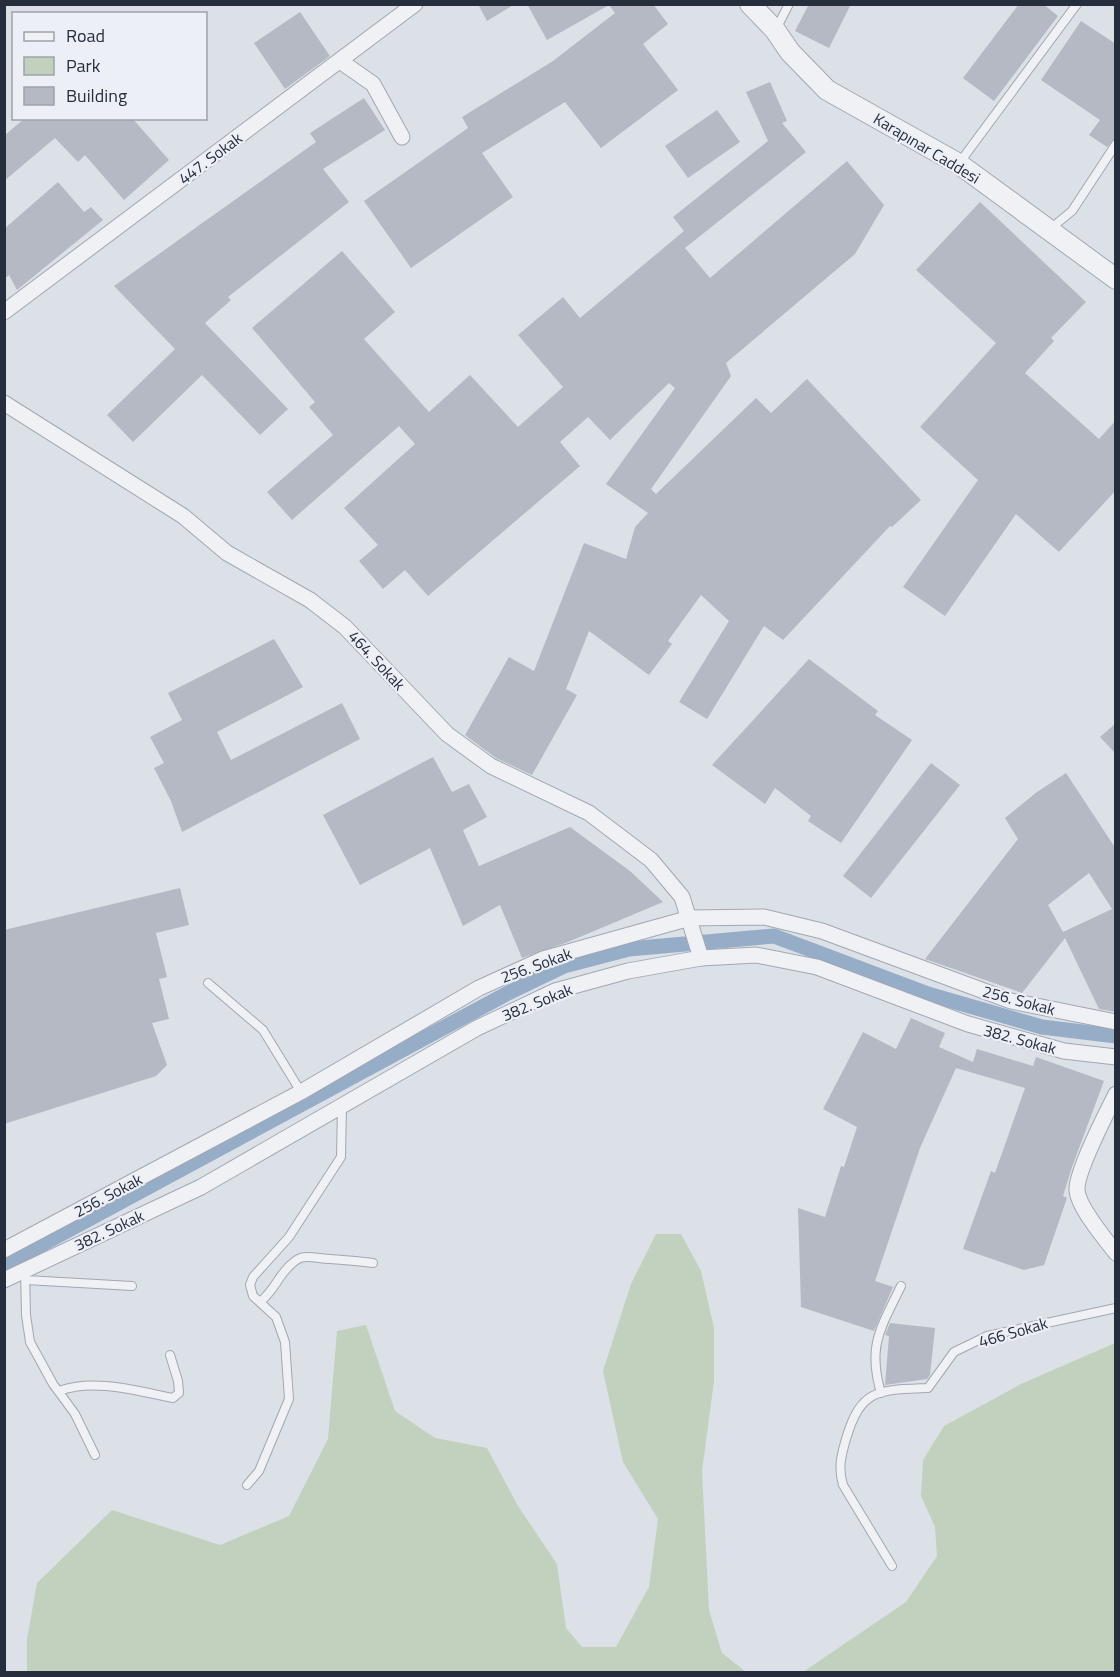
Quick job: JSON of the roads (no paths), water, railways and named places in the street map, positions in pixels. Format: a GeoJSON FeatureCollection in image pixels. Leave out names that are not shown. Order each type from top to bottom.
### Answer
{"type":"FeatureCollection","features":[{"type":"Feature","properties":{"kind":"street","name":"447. Sokak"},"geometry":{"type":"LineString","coordinates":[[4,312],[415,4]]}},
{"type":"Feature","properties":{"kind":"street","name":"Karapınar Caddesi"},"geometry":{"type":"LineString","coordinates":[[750,4],[775,30],[790,52],[827,90],[959,164],[1116,279]]}},
{"type":"Feature","properties":{"kind":"street"},"geometry":{"type":"LineString","coordinates":[[340,61],[372,84],[402,137]]}},
{"type":"Feature","properties":{"kind":"street","name":"464. Sokak"},"geometry":{"type":"LineString","coordinates":[[4,403],[183,516],[227,553],[310,600],[345,627],[447,734],[491,766],[589,813],[651,861],[682,897],[701,957]]}},
{"type":"Feature","properties":{"kind":"street","name":"256. Sokak"},"geometry":{"type":"LineString","coordinates":[[4,1250],[301,1092],[479,987],[543,959],[692,924],[764,917],[822,931],[1011,1001],[1116,1022]]}},
{"type":"Feature","properties":{"kind":"street","name":"382. Sokak"},"geometry":{"type":"LineString","coordinates":[[4,1280],[25,1275],[201,1187],[477,1028],[555,991],[628,971],[701,957],[756,955],[817,967],[968,1024],[1064,1051],[1114,1060]]}},
{"type":"Feature","properties":{"kind":"street"},"geometry":{"type":"LineString","coordinates":[[1116,1094],[1089,1151],[1077,1189],[1084,1206],[1116,1253]]}},
{"type":"Feature","properties":{"kind":"lane"},"geometry":{"type":"LineString","coordinates":[[775,30],[789,4]]}},
{"type":"Feature","properties":{"kind":"lane"},"geometry":{"type":"LineString","coordinates":[[959,164],[1077,4]]}},
{"type":"Feature","properties":{"kind":"lane"},"geometry":{"type":"LineString","coordinates":[[1050,229],[1072,211],[1116,144]]}},
{"type":"Feature","properties":{"kind":"lane"},"geometry":{"type":"LineString","coordinates":[[208,983],[263,1030],[301,1092]]}},
{"type":"Feature","properties":{"kind":"lane"},"geometry":{"type":"LineString","coordinates":[[247,1485],[259,1471],[289,1399],[285,1342],[276,1317],[253,1296],[250,1285],[253,1276],[289,1237],[341,1157],[342,1105]]}},
{"type":"Feature","properties":{"kind":"lane"},"geometry":{"type":"LineString","coordinates":[[261,1301],[273,1290],[284,1271],[299,1258],[312,1255],[327,1259],[372,1263]]}},
{"type":"Feature","properties":{"kind":"lane"},"geometry":{"type":"LineString","coordinates":[[95,1455],[75,1414],[58,1392],[30,1342],[25,1275],[132,1286]]}},
{"type":"Feature","properties":{"kind":"lane"},"geometry":{"type":"LineString","coordinates":[[881,1393],[873,1367],[878,1336],[901,1286]]}},
{"type":"Feature","properties":{"kind":"lane","name":"466 Sokak"},"geometry":{"type":"LineString","coordinates":[[892,1566],[843,1485],[839,1473],[855,1412],[867,1398],[891,1389],[928,1388],[954,1352],[987,1336],[1116,1308]]}},
{"type":"Feature","properties":{"kind":"lane"},"geometry":{"type":"LineString","coordinates":[[58,1392],[76,1385],[87,1385],[122,1388],[173,1398],[179,1393],[170,1355]]}},
{"type":"Feature","properties":{"kind":"waterway"},"geometry":{"type":"LineString","coordinates":[[4,1265],[508,993],[564,966],[629,949],[774,936],[928,994],[1042,1027],[1116,1036]]}}]}
